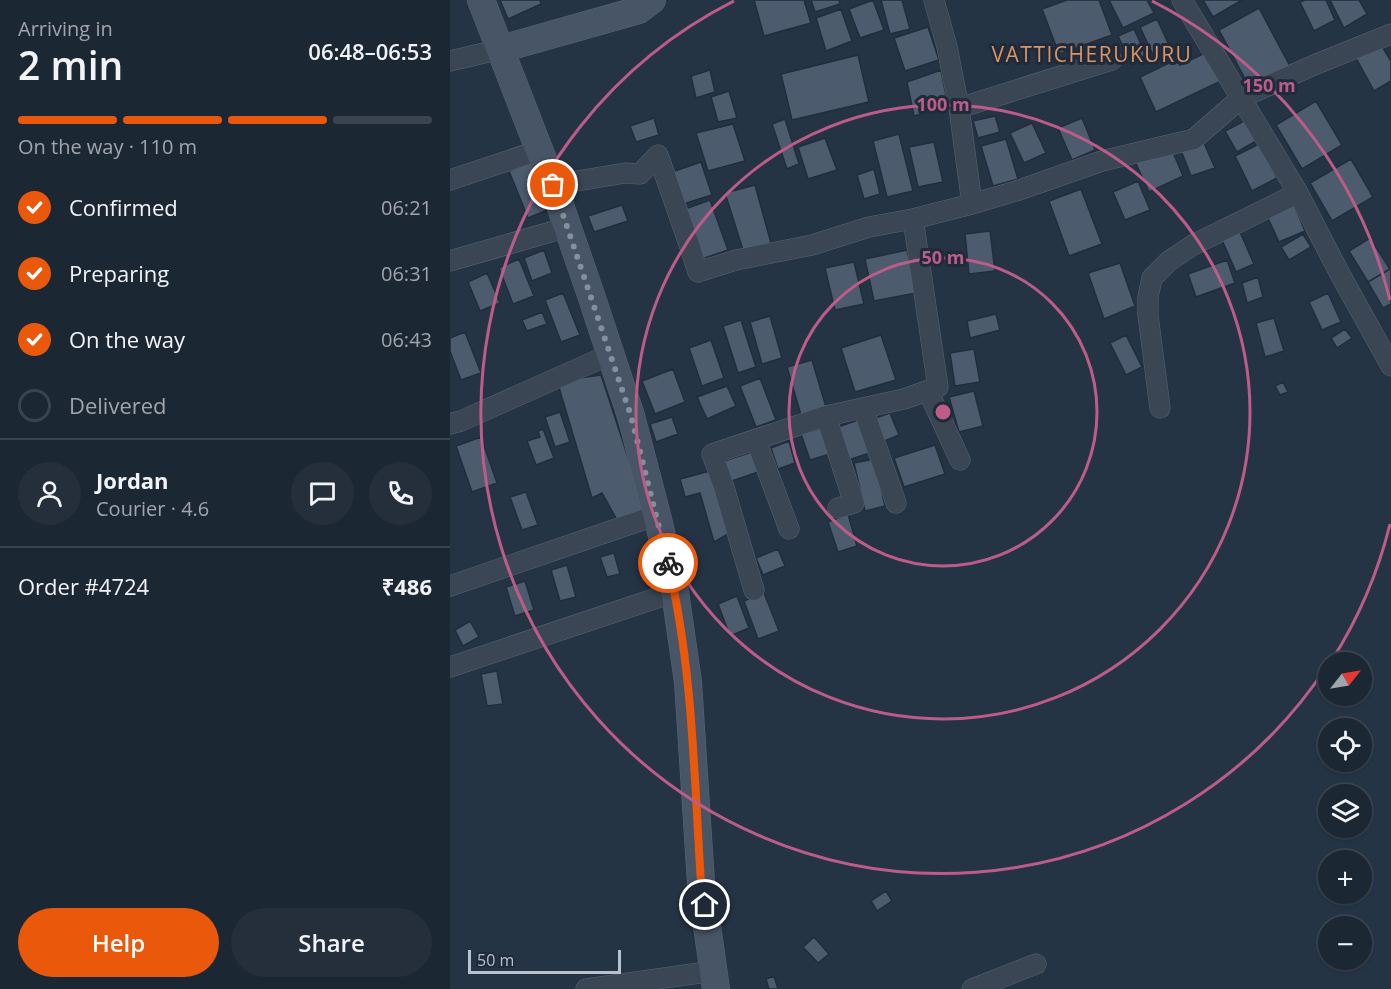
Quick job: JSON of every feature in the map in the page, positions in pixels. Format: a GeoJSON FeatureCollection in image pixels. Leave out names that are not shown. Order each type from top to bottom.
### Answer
{"type":"FeatureCollection","features":[{"type":"Feature","properties":{"kind":"main road"},"geometry":{"type":"LineString","coordinates":[[481,0],[568,227],[631,416],[657,515],[675,592],[688,682],[701,883],[715,980]]}},
{"type":"Feature","properties":{"kind":"main road"},"geometry":{"type":"LineString","coordinates":[[501,49],[639,10],[652,0]]}},
{"type":"Feature","properties":{"kind":"street"},"geometry":{"type":"LineString","coordinates":[[934,0],[959,108],[972,204]]}},
{"type":"Feature","properties":{"kind":"street"},"geometry":{"type":"LineString","coordinates":[[1182,0],[1298,193],[1391,366]]}},
{"type":"Feature","properties":{"kind":"street"},"geometry":{"type":"LineString","coordinates":[[553,185],[625,173],[640,174],[658,156],[698,272],[736,260],[812,245],[869,227],[972,204],[1102,161],[1194,139],[1241,98],[1314,64],[1391,34]]}},
{"type":"Feature","properties":{"kind":"street"},"geometry":{"type":"LineString","coordinates":[[450,61],[501,49]]}},
{"type":"Feature","properties":{"kind":"street"},"geometry":{"type":"LineString","coordinates":[[959,108],[1112,60]]}},
{"type":"Feature","properties":{"kind":"street"},"geometry":{"type":"LineString","coordinates":[[450,180],[540,150]]}},
{"type":"Feature","properties":{"kind":"street"},"geometry":{"type":"LineString","coordinates":[[1160,408],[1148,315],[1148,297],[1152,278],[1169,261],[1193,245],[1298,193]]}},
{"type":"Feature","properties":{"kind":"street"},"geometry":{"type":"LineString","coordinates":[[754,590],[712,454],[826,416],[904,399],[938,387],[913,219]]}},
{"type":"Feature","properties":{"kind":"street"},"geometry":{"type":"LineString","coordinates":[[450,261],[568,227]]}},
{"type":"Feature","properties":{"kind":"street"},"geometry":{"type":"LineString","coordinates":[[450,424],[611,354]]}},
{"type":"Feature","properties":{"kind":"street"},"geometry":{"type":"LineString","coordinates":[[928,391],[960,460]]}},
{"type":"Feature","properties":{"kind":"street"},"geometry":{"type":"LineString","coordinates":[[863,408],[896,503]]}},
{"type":"Feature","properties":{"kind":"street"},"geometry":{"type":"LineString","coordinates":[[826,416],[854,503],[838,508]]}},
{"type":"Feature","properties":{"kind":"street"},"geometry":{"type":"LineString","coordinates":[[756,440],[789,529]]}},
{"type":"Feature","properties":{"kind":"street"},"geometry":{"type":"LineString","coordinates":[[450,586],[657,515]]}},
{"type":"Feature","properties":{"kind":"street"},"geometry":{"type":"LineString","coordinates":[[450,667],[675,592]]}},
{"type":"Feature","properties":{"kind":"street"},"geometry":{"type":"LineString","coordinates":[[972,989],[1036,964]]}},
{"type":"Feature","properties":{"kind":"street"},"geometry":{"type":"LineString","coordinates":[[586,989],[715,980]]}},
{"type":"Feature","properties":{"kind":"building"},"geometry":{"type":"Polygon","coordinates":[[[500,0],[540,0],[541,4],[508,19],[500,0]]]}},
{"type":"Feature","properties":{"kind":"building"},"geometry":{"type":"Polygon","coordinates":[[[754,0],[804,0],[811,23],[764,36],[754,0]]]}},
{"type":"Feature","properties":{"kind":"building"},"geometry":{"type":"Polygon","coordinates":[[[811,0],[839,0],[840,4],[815,12],[811,0]]]}},
{"type":"Feature","properties":{"kind":"building"},"geometry":{"type":"Polygon","coordinates":[[[873,0],[884,30],[860,38],[849,9],[873,0]]]}},
{"type":"Feature","properties":{"kind":"building"},"geometry":{"type":"Polygon","coordinates":[[[881,0],[902,0],[910,29],[890,34],[881,0]]]}},
{"type":"Feature","properties":{"kind":"building"},"geometry":{"type":"Polygon","coordinates":[[[1067,0],[1099,0],[1112,35],[1059,54],[1042,9],[1067,0]]]}},
{"type":"Feature","properties":{"kind":"building"},"geometry":{"type":"Polygon","coordinates":[[[1109,0],[1147,0],[1154,13],[1123,28],[1109,0]]]}},
{"type":"Feature","properties":{"kind":"building"},"geometry":{"type":"Polygon","coordinates":[[[1203,0],[1242,0],[1213,17],[1203,0]]]}},
{"type":"Feature","properties":{"kind":"building"},"geometry":{"type":"Polygon","coordinates":[[[1326,0],[1335,20],[1314,31],[1300,2],[1326,0]]]}},
{"type":"Feature","properties":{"kind":"building"},"geometry":{"type":"Polygon","coordinates":[[[1330,0],[1359,0],[1367,14],[1344,28],[1330,0]]]}},
{"type":"Feature","properties":{"kind":"building"},"geometry":{"type":"Polygon","coordinates":[[[1259,8],[1291,68],[1251,90],[1219,30],[1259,8]]]}},
{"type":"Feature","properties":{"kind":"building"},"geometry":{"type":"Polygon","coordinates":[[[841,9],[852,41],[826,51],[816,18],[841,9]]]}},
{"type":"Feature","properties":{"kind":"building"},"geometry":{"type":"Polygon","coordinates":[[[1157,19],[1170,47],[1153,55],[1140,27],[1157,19]]]}},
{"type":"Feature","properties":{"kind":"building"},"geometry":{"type":"Polygon","coordinates":[[[928,27],[939,60],[905,71],[894,38],[928,27]]]}},
{"type":"Feature","properties":{"kind":"building"},"geometry":{"type":"Polygon","coordinates":[[[1134,29],[1146,55],[1131,63],[1118,36],[1134,29]]]}},
{"type":"Feature","properties":{"kind":"building"},"geometry":{"type":"Polygon","coordinates":[[[1380,43],[1391,61],[1391,81],[1374,91],[1355,56],[1380,43]]]}},
{"type":"Feature","properties":{"kind":"building"},"geometry":{"type":"Polygon","coordinates":[[[1207,52],[1221,81],[1156,112],[1140,77],[1175,60],[1180,65],[1207,52]]]}},
{"type":"Feature","properties":{"kind":"building"},"geometry":{"type":"Polygon","coordinates":[[[858,55],[869,102],[792,120],[781,74],[858,55]]]}},
{"type":"Feature","properties":{"kind":"building"},"geometry":{"type":"Polygon","coordinates":[[[710,70],[715,92],[696,98],[691,76],[710,70]]]}},
{"type":"Feature","properties":{"kind":"building"},"geometry":{"type":"Polygon","coordinates":[[[941,70],[948,106],[914,116],[907,82],[941,70]]]}},
{"type":"Feature","properties":{"kind":"building"},"geometry":{"type":"Polygon","coordinates":[[[729,91],[737,118],[718,122],[711,97],[729,91]]]}},
{"type":"Feature","properties":{"kind":"building"},"geometry":{"type":"Polygon","coordinates":[[[1316,101],[1342,145],[1302,169],[1276,125],[1316,101]]]}},
{"type":"Feature","properties":{"kind":"building"},"geometry":{"type":"Polygon","coordinates":[[[995,116],[1000,132],[978,138],[973,121],[995,116]]]}},
{"type":"Feature","properties":{"kind":"building"},"geometry":{"type":"Polygon","coordinates":[[[654,118],[659,135],[636,142],[630,126],[654,118]]]}},
{"type":"Feature","properties":{"kind":"building"},"geometry":{"type":"Polygon","coordinates":[[[1082,118],[1095,150],[1072,160],[1058,128],[1082,118]]]}},
{"type":"Feature","properties":{"kind":"building"},"geometry":{"type":"Polygon","coordinates":[[[785,119],[799,164],[787,169],[772,124],[785,119]]]}},
{"type":"Feature","properties":{"kind":"building"},"geometry":{"type":"Polygon","coordinates":[[[1246,120],[1258,140],[1237,152],[1225,131],[1246,120]]]}},
{"type":"Feature","properties":{"kind":"building"},"geometry":{"type":"Polygon","coordinates":[[[1032,123],[1046,153],[1024,163],[1010,133],[1032,123]]]}},
{"type":"Feature","properties":{"kind":"building"},"geometry":{"type":"Polygon","coordinates":[[[733,124],[745,161],[708,171],[696,133],[733,124]]]}},
{"type":"Feature","properties":{"kind":"building"},"geometry":{"type":"Polygon","coordinates":[[[1196,125],[1215,168],[1191,176],[1175,135],[1196,125]]]}},
{"type":"Feature","properties":{"kind":"building"},"geometry":{"type":"Polygon","coordinates":[[[899,134],[913,191],[887,197],[873,141],[899,134]]]}},
{"type":"Feature","properties":{"kind":"building"},"geometry":{"type":"Polygon","coordinates":[[[825,138],[837,170],[808,179],[798,147],[825,138]]]}},
{"type":"Feature","properties":{"kind":"building"},"geometry":{"type":"Polygon","coordinates":[[[1167,138],[1183,176],[1149,192],[1132,155],[1167,138]]]}},
{"type":"Feature","properties":{"kind":"building"},"geometry":{"type":"Polygon","coordinates":[[[1006,139],[1018,179],[993,186],[981,146],[1006,139]]]}},
{"type":"Feature","properties":{"kind":"building"},"geometry":{"type":"Polygon","coordinates":[[[934,142],[943,182],[918,187],[909,147],[934,142]]]}},
{"type":"Feature","properties":{"kind":"building"},"geometry":{"type":"Polygon","coordinates":[[[1259,144],[1277,178],[1252,191],[1235,156],[1259,144]]]}},
{"type":"Feature","properties":{"kind":"building"},"geometry":{"type":"Polygon","coordinates":[[[1351,159],[1373,197],[1332,221],[1310,183],[1351,159]]]}},
{"type":"Feature","properties":{"kind":"building"},"geometry":{"type":"Polygon","coordinates":[[[531,162],[550,209],[528,218],[509,171],[531,162]]]}},
{"type":"Feature","properties":{"kind":"building"},"geometry":{"type":"Polygon","coordinates":[[[701,162],[712,195],[683,204],[672,172],[701,162]]]}},
{"type":"Feature","properties":{"kind":"building"},"geometry":{"type":"Polygon","coordinates":[[[874,169],[880,194],[864,199],[857,175],[874,169]]]}},
{"type":"Feature","properties":{"kind":"building"},"geometry":{"type":"Polygon","coordinates":[[[1138,181],[1150,210],[1125,220],[1113,192],[1138,181]]]}},
{"type":"Feature","properties":{"kind":"building"},"geometry":{"type":"Polygon","coordinates":[[[755,185],[771,243],[743,250],[725,193],[755,185]]]}},
{"type":"Feature","properties":{"kind":"building"},"geometry":{"type":"Polygon","coordinates":[[[1081,189],[1102,244],[1069,256],[1049,201],[1081,189]]]}},
{"type":"Feature","properties":{"kind":"building"},"geometry":{"type":"Polygon","coordinates":[[[710,200],[728,250],[702,259],[685,209],[710,200]]]}},
{"type":"Feature","properties":{"kind":"building"},"geometry":{"type":"Polygon","coordinates":[[[1293,203],[1305,231],[1279,242],[1266,214],[1293,203]]]}},
{"type":"Feature","properties":{"kind":"building"},"geometry":{"type":"Polygon","coordinates":[[[622,205],[628,221],[594,232],[588,216],[622,205]]]}},
{"type":"Feature","properties":{"kind":"building"},"geometry":{"type":"Polygon","coordinates":[[[990,231],[995,271],[969,274],[965,234],[990,231]]]}},
{"type":"Feature","properties":{"kind":"building"},"geometry":{"type":"Polygon","coordinates":[[[1240,232],[1254,264],[1236,272],[1222,240],[1240,232]]]}},
{"type":"Feature","properties":{"kind":"building"},"geometry":{"type":"Polygon","coordinates":[[[1303,234],[1311,247],[1289,260],[1281,247],[1303,234]]]}},
{"type":"Feature","properties":{"kind":"building"},"geometry":{"type":"Polygon","coordinates":[[[1370,238],[1390,269],[1368,282],[1349,251],[1370,238]]]}},
{"type":"Feature","properties":{"kind":"building"},"geometry":{"type":"Polygon","coordinates":[[[544,250],[552,273],[532,281],[524,258],[544,250]]]}},
{"type":"Feature","properties":{"kind":"building"},"geometry":{"type":"Polygon","coordinates":[[[907,250],[916,293],[874,301],[865,259],[907,250]]]}},
{"type":"Feature","properties":{"kind":"building"},"geometry":{"type":"Polygon","coordinates":[[[519,259],[534,296],[513,304],[499,268],[519,259]]]}},
{"type":"Feature","properties":{"kind":"building"},"geometry":{"type":"Polygon","coordinates":[[[1227,260],[1235,283],[1196,297],[1188,274],[1227,260]]]}},
{"type":"Feature","properties":{"kind":"building"},"geometry":{"type":"Polygon","coordinates":[[[854,262],[864,304],[835,310],[825,268],[854,262]]]}},
{"type":"Feature","properties":{"kind":"building"},"geometry":{"type":"Polygon","coordinates":[[[1120,263],[1135,306],[1104,319],[1088,273],[1120,263]]]}},
{"type":"Feature","properties":{"kind":"building"},"geometry":{"type":"Polygon","coordinates":[[[1390,269],[1391,304],[1383,308],[1368,282],[1390,269]]]}},
{"type":"Feature","properties":{"kind":"building"},"geometry":{"type":"Polygon","coordinates":[[[487,273],[500,303],[480,311],[468,282],[487,273]]]}},
{"type":"Feature","properties":{"kind":"building"},"geometry":{"type":"Polygon","coordinates":[[[1258,277],[1263,297],[1247,303],[1242,283],[1258,277]]]}},
{"type":"Feature","properties":{"kind":"building"},"geometry":{"type":"Polygon","coordinates":[[[563,293],[580,335],[561,342],[545,300],[563,293]]]}},
{"type":"Feature","properties":{"kind":"building"},"geometry":{"type":"Polygon","coordinates":[[[1328,293],[1341,322],[1322,330],[1309,302],[1328,293]]]}},
{"type":"Feature","properties":{"kind":"building"},"geometry":{"type":"Polygon","coordinates":[[[542,312],[547,324],[527,331],[522,320],[542,312]]]}},
{"type":"Feature","properties":{"kind":"building"},"geometry":{"type":"Polygon","coordinates":[[[996,314],[1000,330],[970,338],[967,321],[996,314]]]}},
{"type":"Feature","properties":{"kind":"building"},"geometry":{"type":"Polygon","coordinates":[[[770,316],[782,358],[762,364],[750,322],[770,316]]]}},
{"type":"Feature","properties":{"kind":"building"},"geometry":{"type":"Polygon","coordinates":[[[1274,318],[1284,351],[1265,357],[1256,323],[1274,318]]]}},
{"type":"Feature","properties":{"kind":"building"},"geometry":{"type":"Polygon","coordinates":[[[741,320],[756,367],[738,373],[723,326],[741,320]]]}},
{"type":"Feature","properties":{"kind":"building"},"geometry":{"type":"Polygon","coordinates":[[[1345,329],[1352,338],[1337,348],[1331,338],[1345,329]]]}},
{"type":"Feature","properties":{"kind":"building"},"geometry":{"type":"Polygon","coordinates":[[[465,332],[481,373],[461,380],[450,351],[450,338],[465,332]]]}},
{"type":"Feature","properties":{"kind":"building"},"geometry":{"type":"Polygon","coordinates":[[[881,335],[896,380],[855,392],[841,348],[881,335]]]}},
{"type":"Feature","properties":{"kind":"building"},"geometry":{"type":"Polygon","coordinates":[[[1126,335],[1142,367],[1126,375],[1110,343],[1126,335]]]}},
{"type":"Feature","properties":{"kind":"building"},"geometry":{"type":"Polygon","coordinates":[[[711,340],[724,378],[702,386],[689,348],[711,340]]]}},
{"type":"Feature","properties":{"kind":"building"},"geometry":{"type":"Polygon","coordinates":[[[974,349],[980,382],[955,386],[950,353],[974,349]]]}},
{"type":"Feature","properties":{"kind":"building"},"geometry":{"type":"Polygon","coordinates":[[[812,360],[826,407],[801,415],[787,367],[812,360]]]}},
{"type":"Feature","properties":{"kind":"building"},"geometry":{"type":"Polygon","coordinates":[[[673,369],[685,402],[655,414],[642,381],[673,369]]]}},
{"type":"Feature","properties":{"kind":"building"},"geometry":{"type":"Polygon","coordinates":[[[601,375],[645,509],[617,520],[602,493],[592,498],[557,381],[601,375]]]}},
{"type":"Feature","properties":{"kind":"building"},"geometry":{"type":"Polygon","coordinates":[[[760,378],[776,420],[756,427],[740,386],[760,378]]]}},
{"type":"Feature","properties":{"kind":"building"},"geometry":{"type":"Polygon","coordinates":[[[1283,382],[1288,392],[1280,395],[1275,386],[1283,382]]]}},
{"type":"Feature","properties":{"kind":"building"},"geometry":{"type":"Polygon","coordinates":[[[727,386],[736,406],[707,419],[697,397],[727,386]]]}},
{"type":"Feature","properties":{"kind":"building"},"geometry":{"type":"Polygon","coordinates":[[[974,391],[983,426],[959,432],[949,397],[974,391]]]}},
{"type":"Feature","properties":{"kind":"building"},"geometry":{"type":"Polygon","coordinates":[[[560,412],[570,442],[555,447],[545,417],[560,412]]]}},
{"type":"Feature","properties":{"kind":"building"},"geometry":{"type":"Polygon","coordinates":[[[890,413],[899,435],[882,442],[873,419],[890,413]]]}},
{"type":"Feature","properties":{"kind":"building"},"geometry":{"type":"Polygon","coordinates":[[[672,417],[678,434],[656,442],[650,424],[672,417]]]}},
{"type":"Feature","properties":{"kind":"building"},"geometry":{"type":"Polygon","coordinates":[[[858,420],[870,453],[848,460],[838,427],[858,420]]]}},
{"type":"Feature","properties":{"kind":"building"},"geometry":{"type":"Polygon","coordinates":[[[822,428],[830,454],[810,460],[801,434],[822,428]]]}},
{"type":"Feature","properties":{"kind":"building"},"geometry":{"type":"Polygon","coordinates":[[[543,429],[554,458],[536,465],[527,441],[540,437],[538,431],[543,429]]]}},
{"type":"Feature","properties":{"kind":"building"},"geometry":{"type":"Polygon","coordinates":[[[481,437],[497,483],[472,492],[456,446],[481,437]]]}},
{"type":"Feature","properties":{"kind":"building"},"geometry":{"type":"Polygon","coordinates":[[[789,441],[795,463],[778,469],[771,448],[789,441]]]}},
{"type":"Feature","properties":{"kind":"building"},"geometry":{"type":"Polygon","coordinates":[[[935,445],[945,474],[904,487],[894,458],[935,445]]]}},
{"type":"Feature","properties":{"kind":"building"},"geometry":{"type":"Polygon","coordinates":[[[752,452],[758,472],[729,482],[721,462],[752,452]]]}},
{"type":"Feature","properties":{"kind":"building"},"geometry":{"type":"Polygon","coordinates":[[[874,459],[885,506],[865,511],[854,463],[874,459]]]}},
{"type":"Feature","properties":{"kind":"building"},"geometry":{"type":"Polygon","coordinates":[[[710,471],[728,534],[714,542],[700,493],[685,497],[680,479],[710,471]]]}},
{"type":"Feature","properties":{"kind":"building"},"geometry":{"type":"Polygon","coordinates":[[[526,492],[538,525],[522,530],[510,497],[526,492]]]}},
{"type":"Feature","properties":{"kind":"building"},"geometry":{"type":"Polygon","coordinates":[[[848,514],[857,546],[838,552],[828,522],[848,514]]]}},
{"type":"Feature","properties":{"kind":"building"},"geometry":{"type":"Polygon","coordinates":[[[778,549],[785,566],[763,575],[756,558],[778,549]]]}},
{"type":"Feature","properties":{"kind":"building"},"geometry":{"type":"Polygon","coordinates":[[[614,553],[620,574],[607,577],[600,557],[614,553]]]}},
{"type":"Feature","properties":{"kind":"building"},"geometry":{"type":"Polygon","coordinates":[[[567,565],[576,597],[560,601],[551,570],[567,565]]]}},
{"type":"Feature","properties":{"kind":"building"},"geometry":{"type":"Polygon","coordinates":[[[525,581],[534,610],[515,616],[506,587],[525,581]]]}},
{"type":"Feature","properties":{"kind":"building"},"geometry":{"type":"Polygon","coordinates":[[[764,593],[779,631],[758,639],[744,601],[764,593]]]}},
{"type":"Feature","properties":{"kind":"building"},"geometry":{"type":"Polygon","coordinates":[[[737,596],[749,628],[730,636],[718,604],[737,596]]]}},
{"type":"Feature","properties":{"kind":"building"},"geometry":{"type":"Polygon","coordinates":[[[470,621],[479,637],[463,646],[455,630],[470,621]]]}},
{"type":"Feature","properties":{"kind":"building"},"geometry":{"type":"Polygon","coordinates":[[[497,671],[503,704],[487,706],[481,674],[497,671]]]}},
{"type":"Feature","properties":{"kind":"building"},"geometry":{"type":"Polygon","coordinates":[[[886,891],[892,901],[877,911],[871,901],[886,891]]]}},
{"type":"Feature","properties":{"kind":"building"},"geometry":{"type":"Polygon","coordinates":[[[814,937],[829,954],[818,963],[803,947],[814,937]]]}},
{"type":"Feature","properties":{"kind":"building"},"geometry":{"type":"Polygon","coordinates":[[[774,976],[778,989],[769,989],[766,979],[774,976]]]}},
{"type":"Feature","properties":{"kind":"way so far"},"geometry":{"type":"LineString","coordinates":[[553,185],[631,416],[668,563]]}},
{"type":"Feature","properties":{"kind":"district","name":"VATTICHERUKURU"},"geometry":{"type":"Point","coordinates":[1092,55]}},
{"type":"Feature","properties":{"kind":"route"},"geometry":{"type":"LineString","coordinates":[[668,563],[676,598],[688,682],[701,883],[705,905]]}}]}
